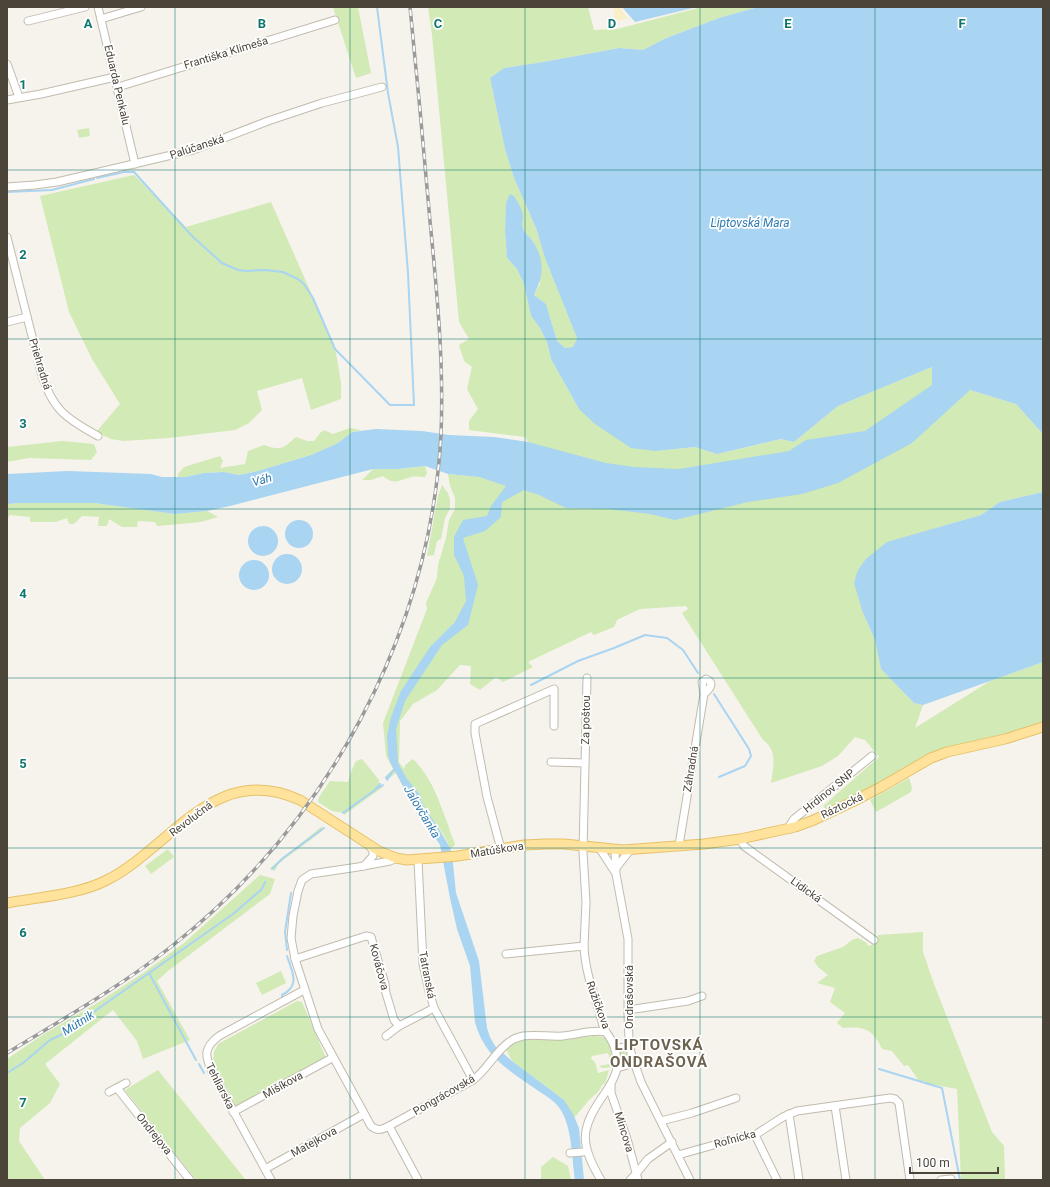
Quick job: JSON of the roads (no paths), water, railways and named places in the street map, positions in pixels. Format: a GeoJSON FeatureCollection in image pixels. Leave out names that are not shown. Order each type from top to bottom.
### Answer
{"type":"FeatureCollection","features":[{"type":"Feature","properties":{"kind":"main road","name":"Ráztocká"},"geometry":{"type":"LineString","coordinates":[[630,850],[718,842],[790,829],[814,820],[852,802],[931,758],[947,752],[1006,739],[1043,727]]}},
{"type":"Feature","properties":{"kind":"main road","name":"Revolučná"},"geometry":{"type":"LineString","coordinates":[[7,903],[79,890],[98,884],[114,876],[138,860],[208,804],[233,793],[243,791],[262,790],[289,795],[300,800],[369,845],[396,858]]}},
{"type":"Feature","properties":{"kind":"main road","name":"Matúškova"},"geometry":{"type":"LineString","coordinates":[[396,858],[418,860],[440,858],[546,844],[630,850]]}},
{"type":"Feature","properties":{"kind":"street"},"geometry":{"type":"LineString","coordinates":[[28,21],[85,7]]}},
{"type":"Feature","properties":{"kind":"street","name":"Eduarda Penkalu"},"geometry":{"type":"LineString","coordinates":[[98,7],[135,164]]}},
{"type":"Feature","properties":{"kind":"street"},"geometry":{"type":"LineString","coordinates":[[101,19],[141,7]]}},
{"type":"Feature","properties":{"kind":"street","name":"Františka Klimeša"},"geometry":{"type":"LineString","coordinates":[[118,87],[336,20]]}},
{"type":"Feature","properties":{"kind":"street"},"geometry":{"type":"LineString","coordinates":[[7,64],[19,97]]}},
{"type":"Feature","properties":{"kind":"street"},"geometry":{"type":"LineString","coordinates":[[7,100],[41,94],[115,77]]}},
{"type":"Feature","properties":{"kind":"street","name":"Palúčanská"},"geometry":{"type":"LineString","coordinates":[[7,187],[35,186],[57,182],[193,150],[268,121],[382,87]]}},
{"type":"Feature","properties":{"kind":"street","name":"Priehradná"},"geometry":{"type":"LineString","coordinates":[[7,237],[43,380],[52,400],[69,419],[98,436]]}},
{"type":"Feature","properties":{"kind":"street"},"geometry":{"type":"LineString","coordinates":[[7,322],[27,318]]}},
{"type":"Feature","properties":{"kind":"street","name":"Za poštou"},"geometry":{"type":"LineString","coordinates":[[584,846],[587,678]]}},
{"type":"Feature","properties":{"kind":"street"},"geometry":{"type":"LineString","coordinates":[[501,849],[487,797],[474,733],[475,724],[554,689],[554,726]]}},
{"type":"Feature","properties":{"kind":"street","name":"Záhradná"},"geometry":{"type":"LineString","coordinates":[[679,845],[704,694]]}},
{"type":"Feature","properties":{"kind":"street","name":"Hrdinov SNP"},"geometry":{"type":"LineString","coordinates":[[790,829],[790,825],[794,819],[872,756]]}},
{"type":"Feature","properties":{"kind":"street"},"geometry":{"type":"LineString","coordinates":[[552,762],[585,763]]}},
{"type":"Feature","properties":{"kind":"street","name":"Lidická"},"geometry":{"type":"LineString","coordinates":[[740,839],[744,846],[874,940]]}},
{"type":"Feature","properties":{"kind":"street"},"geometry":{"type":"LineString","coordinates":[[364,866],[373,856],[373,850],[369,845]]}},
{"type":"Feature","properties":{"kind":"street","name":"Ružičkova"},"geometry":{"type":"LineString","coordinates":[[584,846],[586,902],[584,961],[586,972],[606,1032],[612,1039],[615,1049]]}},
{"type":"Feature","properties":{"kind":"street","name":"Ondrašovská"},"geometry":{"type":"LineString","coordinates":[[600,849],[616,871]]}},
{"type":"Feature","properties":{"kind":"street","name":"Ondrašovská"},"geometry":{"type":"LineString","coordinates":[[615,850],[616,871],[628,939],[628,1010],[630,1046],[634,1063],[644,1088],[690,1180]]}},
{"type":"Feature","properties":{"kind":"street"},"geometry":{"type":"LineString","coordinates":[[616,871],[630,850]]}},
{"type":"Feature","properties":{"kind":"street","name":"Matúškova"},"geometry":{"type":"LineString","coordinates":[[295,958],[291,938],[291,927],[300,883],[305,878],[311,874],[364,866],[390,861],[396,858]]}},
{"type":"Feature","properties":{"kind":"street","name":"Tatranská"},"geometry":{"type":"LineString","coordinates":[[418,860],[423,964],[434,1008],[473,1080]]}},
{"type":"Feature","properties":{"kind":"street","name":"Kováčova"},"geometry":{"type":"LineString","coordinates":[[295,958],[366,936],[371,937],[394,1020],[399,1026]]}},
{"type":"Feature","properties":{"kind":"street"},"geometry":{"type":"LineString","coordinates":[[506,954],[584,946]]}},
{"type":"Feature","properties":{"kind":"street"},"geometry":{"type":"LineString","coordinates":[[295,958],[304,990],[318,1029],[332,1058],[371,1126],[376,1130],[384,1129],[389,1126],[418,1180]]}},
{"type":"Feature","properties":{"kind":"street","name":"Tehliarska"},"geometry":{"type":"LineString","coordinates":[[271,1180],[233,1112],[206,1059],[209,1045],[218,1036],[304,990]]}},
{"type":"Feature","properties":{"kind":"street"},"geometry":{"type":"LineString","coordinates":[[628,1010],[688,1001],[702,996]]}},
{"type":"Feature","properties":{"kind":"street"},"geometry":{"type":"LineString","coordinates":[[386,1036],[399,1026],[434,1008]]}},
{"type":"Feature","properties":{"kind":"street","name":"Pongrácovská"},"geometry":{"type":"LineString","coordinates":[[389,1126],[473,1080],[482,1072],[492,1058],[511,1041],[522,1037],[561,1036],[597,1031],[606,1032]]}},
{"type":"Feature","properties":{"kind":"street"},"geometry":{"type":"LineString","coordinates":[[601,1180],[591,1161],[586,1146],[584,1132],[589,1117],[611,1085],[617,1068],[615,1049],[630,1046]]}},
{"type":"Feature","properties":{"kind":"street","name":"Mišíkova"},"geometry":{"type":"LineString","coordinates":[[233,1112],[332,1058]]}},
{"type":"Feature","properties":{"kind":"street"},"geometry":{"type":"LineString","coordinates":[[617,1068],[634,1063]]}},
{"type":"Feature","properties":{"kind":"street"},"geometry":{"type":"LineString","coordinates":[[109,1092],[126,1083]]}},
{"type":"Feature","properties":{"kind":"street","name":"Mincova"},"geometry":{"type":"LineString","coordinates":[[611,1085],[611,1094],[620,1115],[637,1177]]}},
{"type":"Feature","properties":{"kind":"street","name":"Ondrejova"},"geometry":{"type":"LineString","coordinates":[[117,1088],[190,1180]]}},
{"type":"Feature","properties":{"kind":"street"},"geometry":{"type":"LineString","coordinates":[[661,1121],[692,1113],[736,1098]]}},
{"type":"Feature","properties":{"kind":"street","name":"Roľnícka"},"geometry":{"type":"LineString","coordinates":[[678,1155],[746,1136],[755,1135],[790,1114],[798,1111],[890,1098],[895,1099],[899,1104],[910,1180]]}},
{"type":"Feature","properties":{"kind":"street"},"geometry":{"type":"LineString","coordinates":[[836,1106],[846,1180]]}},
{"type":"Feature","properties":{"kind":"street","name":"Matejkova"},"geometry":{"type":"LineString","coordinates":[[265,1169],[364,1114]]}},
{"type":"Feature","properties":{"kind":"street"},"geometry":{"type":"LineString","coordinates":[[790,1114],[799,1180]]}},
{"type":"Feature","properties":{"kind":"street"},"geometry":{"type":"LineString","coordinates":[[755,1135],[777,1180]]}},
{"type":"Feature","properties":{"kind":"street"},"geometry":{"type":"LineString","coordinates":[[630,1180],[637,1177],[648,1159],[672,1142]]}},
{"type":"Feature","properties":{"kind":"street"},"geometry":{"type":"LineString","coordinates":[[570,1154],[583,1152]]}},
{"type":"Feature","properties":{"kind":"street"},"geometry":{"type":"LineString","coordinates":[[941,1180],[951,1179]]}},
{"type":"Feature","properties":{"kind":"water"},"geometry":{"type":"Polygon","coordinates":[[[622,7],[697,7],[635,22],[622,7]]]}},
{"type":"Feature","properties":{"kind":"water","name":"Liptovská Mara"},"geometry":{"type":"Polygon","coordinates":[[[758,7],[1043,7],[1043,434],[1016,404],[970,390],[912,443],[838,483],[802,494],[748,502],[675,520],[650,514],[608,509],[566,508],[539,495],[524,490],[502,502],[501,517],[485,531],[463,538],[478,585],[468,625],[442,645],[405,701],[396,729],[398,763],[407,779],[421,796],[421,801],[452,853],[456,893],[479,961],[487,1028],[490,1037],[495,1046],[512,1061],[564,1100],[573,1114],[579,1128],[584,1180],[575,1180],[570,1136],[560,1108],[499,1062],[491,1054],[479,1034],[475,1022],[470,966],[457,929],[440,845],[416,806],[412,803],[390,762],[388,755],[387,736],[391,717],[401,691],[430,647],[455,622],[466,601],[464,576],[454,555],[454,537],[463,520],[487,516],[491,506],[506,486],[479,477],[448,474],[425,466],[398,469],[373,469],[230,506],[207,511],[175,514],[94,503],[7,504],[7,474],[68,471],[151,474],[162,477],[185,477],[204,473],[224,472],[239,475],[258,471],[311,455],[338,443],[352,432],[376,429],[494,437],[528,442],[606,463],[634,467],[679,469],[789,451],[806,440],[865,431],[932,385],[932,367],[838,406],[794,442],[781,439],[717,454],[695,447],[656,451],[631,448],[595,424],[579,409],[551,359],[547,342],[540,328],[531,316],[524,284],[517,269],[507,258],[505,231],[506,203],[510,194],[514,196],[521,208],[523,214],[522,225],[524,231],[536,247],[541,261],[542,268],[540,281],[534,295],[546,304],[557,341],[565,348],[573,347],[577,338],[545,258],[536,228],[514,178],[505,149],[490,78],[504,68],[620,48],[643,50],[664,39],[719,18],[758,7]]]}},
{"type":"Feature","properties":{"kind":"water"},"geometry":{"type":"Polygon","coordinates":[[[1043,492],[1043,662],[923,705],[914,703],[881,669],[875,640],[863,613],[854,583],[858,570],[866,559],[887,542],[981,515],[1000,502],[1043,492]]]}},
{"type":"Feature","properties":{"kind":"water"},"geometry":{"type":"Polygon","coordinates":[[[299,520],[309,524],[313,534],[309,544],[299,548],[289,544],[285,534],[289,524],[299,520]]]}},
{"type":"Feature","properties":{"kind":"water"},"geometry":{"type":"Polygon","coordinates":[[[263,526],[269,527],[277,535],[277,547],[269,555],[263,556],[257,555],[249,547],[248,541],[249,535],[257,527],[263,526]]]}},
{"type":"Feature","properties":{"kind":"water"},"geometry":{"type":"Polygon","coordinates":[[[287,554],[298,558],[302,569],[298,580],[287,584],[276,580],[272,569],[276,558],[287,554]]]}},
{"type":"Feature","properties":{"kind":"water"},"geometry":{"type":"Polygon","coordinates":[[[254,560],[264,565],[269,575],[264,585],[254,590],[244,585],[239,575],[244,565],[254,560]]]}},
{"type":"Feature","properties":{"kind":"waterway"},"geometry":{"type":"LineString","coordinates":[[97,178],[124,172],[134,172],[192,236],[222,263],[238,270],[283,272],[298,279],[304,284],[313,298],[335,349],[390,405],[414,405],[408,273],[398,147],[388,93],[377,7]]}},
{"type":"Feature","properties":{"kind":"waterway"},"geometry":{"type":"LineString","coordinates":[[7,192],[52,190],[94,179]]}},
{"type":"Feature","properties":{"kind":"waterway"},"geometry":{"type":"LineString","coordinates":[[531,685],[578,661],[645,635],[667,638],[683,650],[698,673]]}},
{"type":"Feature","properties":{"kind":"waterway"},"geometry":{"type":"LineString","coordinates":[[714,694],[749,749],[751,756],[745,766],[719,777]]}},
{"type":"Feature","properties":{"kind":"waterway","name":"Mútnik"},"geometry":{"type":"LineString","coordinates":[[386,778],[395,769]]}},
{"type":"Feature","properties":{"kind":"waterway","name":"Mútnik"},"geometry":{"type":"LineString","coordinates":[[387,780],[391,774]]}},
{"type":"Feature","properties":{"kind":"waterway","name":"Mútnik"},"geometry":{"type":"LineString","coordinates":[[343,813],[375,790],[380,784]]}},
{"type":"Feature","properties":{"kind":"waterway","name":"Mútnik"},"geometry":{"type":"LineString","coordinates":[[378,788],[383,785]]}},
{"type":"Feature","properties":{"kind":"waterway","name":"Mútnik"},"geometry":{"type":"LineString","coordinates":[[272,869],[283,858],[324,828]]}},
{"type":"Feature","properties":{"kind":"waterway","name":"Mútnik"},"geometry":{"type":"LineString","coordinates":[[7,1073],[23,1063],[50,1040],[71,1030],[92,1013],[233,914],[262,889],[265,882]]}},
{"type":"Feature","properties":{"kind":"waterway"},"geometry":{"type":"LineString","coordinates":[[287,950],[285,932],[291,893]]}},
{"type":"Feature","properties":{"kind":"waterway"},"geometry":{"type":"LineString","coordinates":[[282,997],[282,995],[292,987],[294,978],[287,956]]}},
{"type":"Feature","properties":{"kind":"waterway","name":"Mútnik"},"geometry":{"type":"LineString","coordinates":[[149,973],[196,1060]]}},
{"type":"Feature","properties":{"kind":"waterway","name":"Mútnik"},"geometry":{"type":"LineString","coordinates":[[199,1064],[204,1073]]}},
{"type":"Feature","properties":{"kind":"waterway"},"geometry":{"type":"LineString","coordinates":[[879,1069],[942,1088],[960,1180]]}},
{"type":"Feature","properties":{"kind":"railway"},"geometry":{"type":"LineString","coordinates":[[7,1053],[91,1002],[152,961],[172,946],[228,897],[278,843],[322,783],[360,719],[392,652],[416,582],[433,509],[441,435],[442,408],[441,354],[437,301],[410,7]]}},
{"type":"Feature","properties":{"kind":"district","name":"LIPTOVSKÁ ONDRAŠOVÁ"},"geometry":{"type":"Point","coordinates":[659,1054]}},
{"type":"Feature","properties":{"kind":"water label","name":"Váh"},"geometry":{"type":"Point","coordinates":[262,480]}},
{"type":"Feature","properties":{"kind":"water label","name":"Jalovčanka"},"geometry":{"type":"Point","coordinates":[422,812]}}]}
